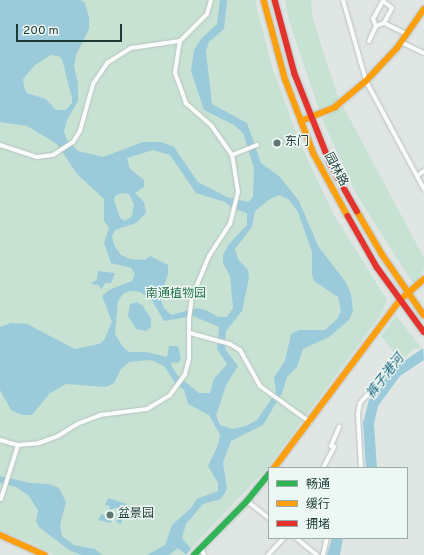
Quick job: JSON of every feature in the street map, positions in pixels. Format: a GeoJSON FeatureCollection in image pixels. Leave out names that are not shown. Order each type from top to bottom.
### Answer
{"type":"FeatureCollection","features":[{"type":"Feature","properties":{"kind":"main road","name":"园林路"},"geometry":{"type":"LineString","coordinates":[[264,0],[285,78],[317,161],[352,225],[400,300],[424,332]]}},
{"type":"Feature","properties":{"kind":"main road","name":"园林路"},"geometry":{"type":"LineString","coordinates":[[275,0],[295,74],[310,117],[350,203],[407,294],[424,315]]}},
{"type":"Feature","properties":{"kind":"main road"},"geometry":{"type":"LineString","coordinates":[[301,121],[335,107],[366,81],[401,42],[424,9]]}},
{"type":"Feature","properties":{"kind":"main road"},"geometry":{"type":"LineString","coordinates":[[275,467],[400,300],[424,279]]}},
{"type":"Feature","properties":{"kind":"main road"},"geometry":{"type":"LineString","coordinates":[[194,555],[247,501],[268,475]]}},
{"type":"Feature","properties":{"kind":"main road"},"geometry":{"type":"LineString","coordinates":[[0,536],[45,555]]}},
{"type":"Feature","properties":{"kind":"street"},"geometry":{"type":"LineString","coordinates":[[0,440],[18,445],[39,443],[55,438],[77,424],[100,415],[147,409],[167,398],[177,387],[183,376],[189,359],[190,307],[201,272],[225,234],[234,214],[238,196],[237,174],[232,155],[212,126],[197,115],[181,95],[175,72],[180,41],[207,14],[211,0]]}},
{"type":"Feature","properties":{"kind":"street"},"geometry":{"type":"LineString","coordinates":[[343,0],[366,81],[424,189]]}},
{"type":"Feature","properties":{"kind":"street"},"geometry":{"type":"LineString","coordinates":[[369,41],[376,26],[384,23],[392,8],[383,1],[373,18],[376,26]]}},
{"type":"Feature","properties":{"kind":"street"},"geometry":{"type":"LineString","coordinates":[[384,23],[407,34]]}},
{"type":"Feature","properties":{"kind":"street"},"geometry":{"type":"LineString","coordinates":[[0,145],[37,157],[53,155],[59,152],[73,142],[83,122],[94,84],[107,63],[131,48],[180,41]]}},
{"type":"Feature","properties":{"kind":"street"},"geometry":{"type":"LineString","coordinates":[[401,42],[424,53]]}},
{"type":"Feature","properties":{"kind":"street"},"geometry":{"type":"LineString","coordinates":[[274,143],[281,140]]}},
{"type":"Feature","properties":{"kind":"street"},"geometry":{"type":"LineString","coordinates":[[232,155],[256,145]]}},
{"type":"Feature","properties":{"kind":"street"},"geometry":{"type":"LineString","coordinates":[[417,176],[424,171]]}},
{"type":"Feature","properties":{"kind":"street"},"geometry":{"type":"LineString","coordinates":[[190,332],[230,344],[245,355],[254,379],[310,422]]}},
{"type":"Feature","properties":{"kind":"street"},"geometry":{"type":"LineString","coordinates":[[361,467],[358,414],[360,403],[397,362]]}},
{"type":"Feature","properties":{"kind":"street"},"geometry":{"type":"LineString","coordinates":[[324,467],[334,447],[331,446],[339,427]]}},
{"type":"Feature","properties":{"kind":"street"},"geometry":{"type":"LineString","coordinates":[[1,499],[18,445]]}},
{"type":"Feature","properties":{"kind":"street"},"geometry":{"type":"LineString","coordinates":[[247,501],[268,517]]}},
{"type":"Feature","properties":{"kind":"street"},"geometry":{"type":"LineString","coordinates":[[268,555],[283,539]]}},
{"type":"Feature","properties":{"kind":"street"},"geometry":{"type":"LineString","coordinates":[[297,539],[317,555]]}},
{"type":"Feature","properties":{"kind":"street"},"geometry":{"type":"LineString","coordinates":[[323,555],[327,539]]}},
{"type":"Feature","properties":{"kind":"street"},"geometry":{"type":"LineString","coordinates":[[201,548],[204,555]]}},
{"type":"Feature","properties":{"kind":"green space","name":"南通植物园"},"geometry":{"type":"Polygon","coordinates":[[[0,0],[255,0],[272,67],[301,145],[333,213],[387,300],[382,313],[268,467],[185,555],[55,555],[32,543],[0,531],[0,0]]]}},
{"type":"Feature","properties":{"kind":"green space"},"geometry":{"type":"Polygon","coordinates":[[[285,0],[311,0],[313,19],[339,101],[319,110],[289,21],[285,0]]]}},
{"type":"Feature","properties":{"kind":"green space"},"geometry":{"type":"Polygon","coordinates":[[[343,106],[424,258],[424,269],[414,285],[355,192],[322,119],[343,106]]]}},
{"type":"Feature","properties":{"kind":"green space"},"geometry":{"type":"Polygon","coordinates":[[[396,316],[422,348],[413,349],[401,361],[381,336],[396,316]]]}},
{"type":"Feature","properties":{"kind":"water"},"geometry":{"type":"Polygon","coordinates":[[[0,0],[81,0],[85,3],[89,17],[89,29],[76,55],[74,67],[78,83],[78,101],[67,120],[64,131],[67,140],[78,151],[103,157],[143,142],[161,142],[174,147],[198,182],[227,197],[248,202],[253,197],[254,168],[243,133],[234,125],[204,110],[191,71],[194,50],[201,39],[217,24],[220,0],[227,0],[224,29],[209,42],[206,51],[212,104],[247,123],[261,163],[280,177],[299,201],[318,246],[345,281],[351,294],[353,311],[349,320],[329,337],[303,349],[297,367],[287,377],[282,393],[263,425],[231,441],[223,463],[227,488],[221,499],[203,504],[186,524],[182,538],[191,549],[186,555],[178,548],[169,555],[147,555],[165,545],[172,525],[190,509],[197,499],[218,491],[218,483],[208,466],[218,445],[220,435],[209,415],[188,404],[184,390],[175,383],[164,366],[151,360],[129,362],[121,369],[114,383],[106,387],[66,384],[49,394],[32,415],[22,415],[11,410],[0,390],[0,327],[11,323],[27,324],[75,349],[99,344],[104,340],[112,322],[102,296],[109,290],[132,281],[135,274],[131,268],[111,263],[104,243],[109,228],[104,221],[104,199],[77,174],[57,144],[27,126],[0,122],[0,0]],[[51,55],[35,65],[23,79],[24,87],[27,93],[46,99],[56,110],[66,110],[72,103],[72,98],[62,59],[59,56],[51,55]],[[153,150],[127,158],[130,169],[144,180],[144,187],[135,193],[144,202],[146,213],[136,223],[115,230],[112,237],[114,245],[121,255],[130,259],[145,260],[150,256],[168,265],[168,274],[160,298],[164,308],[171,315],[197,308],[206,310],[218,317],[227,317],[233,308],[230,276],[223,263],[223,255],[229,244],[247,225],[247,213],[232,208],[225,202],[196,193],[170,155],[153,150]],[[122,193],[115,196],[114,200],[120,218],[125,221],[132,216],[134,204],[129,194],[122,193]],[[279,195],[270,199],[255,211],[252,227],[235,249],[238,259],[248,270],[249,278],[242,311],[226,331],[225,349],[238,366],[226,385],[216,416],[220,425],[233,429],[246,426],[257,420],[276,392],[274,377],[285,361],[291,334],[299,330],[325,330],[338,318],[341,310],[338,297],[314,281],[312,275],[312,252],[298,212],[288,199],[279,195]],[[130,291],[123,294],[118,301],[115,334],[123,347],[129,352],[146,352],[167,357],[169,346],[178,346],[181,359],[178,363],[171,362],[172,367],[179,377],[199,393],[210,393],[214,379],[227,364],[217,349],[219,327],[193,316],[164,321],[151,299],[140,292],[130,291]]]}},
{"type":"Feature","properties":{"kind":"water"},"geometry":{"type":"Polygon","coordinates":[[[98,271],[115,273],[111,283],[105,283],[102,289],[98,285],[91,284],[97,279],[98,271]]]}},
{"type":"Feature","properties":{"kind":"water"},"geometry":{"type":"Polygon","coordinates":[[[137,302],[143,306],[151,319],[151,327],[146,331],[136,329],[128,316],[130,304],[137,302]]]}},
{"type":"Feature","properties":{"kind":"water"},"geometry":{"type":"Polygon","coordinates":[[[423,348],[424,360],[400,376],[378,406],[374,424],[377,467],[366,467],[363,423],[369,400],[393,369],[423,348]]]}},
{"type":"Feature","properties":{"kind":"water"},"geometry":{"type":"Polygon","coordinates":[[[0,476],[30,483],[49,484],[59,488],[66,502],[60,525],[62,536],[74,545],[95,549],[102,555],[81,555],[69,550],[40,528],[36,522],[38,510],[28,495],[16,487],[0,483],[0,476]]]}},
{"type":"Feature","properties":{"kind":"water"},"geometry":{"type":"Polygon","coordinates":[[[108,498],[127,504],[121,524],[116,522],[119,509],[114,508],[111,511],[113,513],[111,523],[98,520],[101,514],[108,516],[111,514],[108,511],[110,506],[105,505],[108,498]]]}},
{"type":"Feature","properties":{"kind":"water"},"geometry":{"type":"Polygon","coordinates":[[[332,539],[343,539],[340,555],[327,555],[332,539]]]}},
{"type":"Feature","properties":{"kind":"traffic: fast"},"geometry":{"type":"LineString","coordinates":[[194,555],[247,501],[268,475]]}},
{"type":"Feature","properties":{"kind":"traffic: slow"},"geometry":{"type":"LineString","coordinates":[[264,0],[285,78],[314,154],[348,216]]}},
{"type":"Feature","properties":{"kind":"traffic: slow"},"geometry":{"type":"LineString","coordinates":[[301,121],[335,107],[366,81],[397,48],[424,9]]}},
{"type":"Feature","properties":{"kind":"traffic: slow"},"geometry":{"type":"LineString","coordinates":[[357,211],[382,254],[424,315]]}},
{"type":"Feature","properties":{"kind":"traffic: slow"},"geometry":{"type":"LineString","coordinates":[[275,467],[400,300],[424,279]]}},
{"type":"Feature","properties":{"kind":"traffic: slow"},"geometry":{"type":"LineString","coordinates":[[0,535],[45,555]]}},
{"type":"Feature","properties":{"kind":"traffic: jam"},"geometry":{"type":"LineString","coordinates":[[275,0],[295,74],[331,165],[357,211]]}},
{"type":"Feature","properties":{"kind":"traffic: jam"},"geometry":{"type":"LineString","coordinates":[[348,216],[377,267],[424,332]]}},
{"type":"Feature","properties":{"kind":"place","name":"东门"},"geometry":{"type":"Point","coordinates":[277,143]}},
{"type":"Feature","properties":{"kind":"place","name":"盆景园"},"geometry":{"type":"Point","coordinates":[110,515]}},
{"type":"Feature","properties":{"kind":"water label","name":"裤子港河"},"geometry":{"type":"Point","coordinates":[386,377]}}]}
